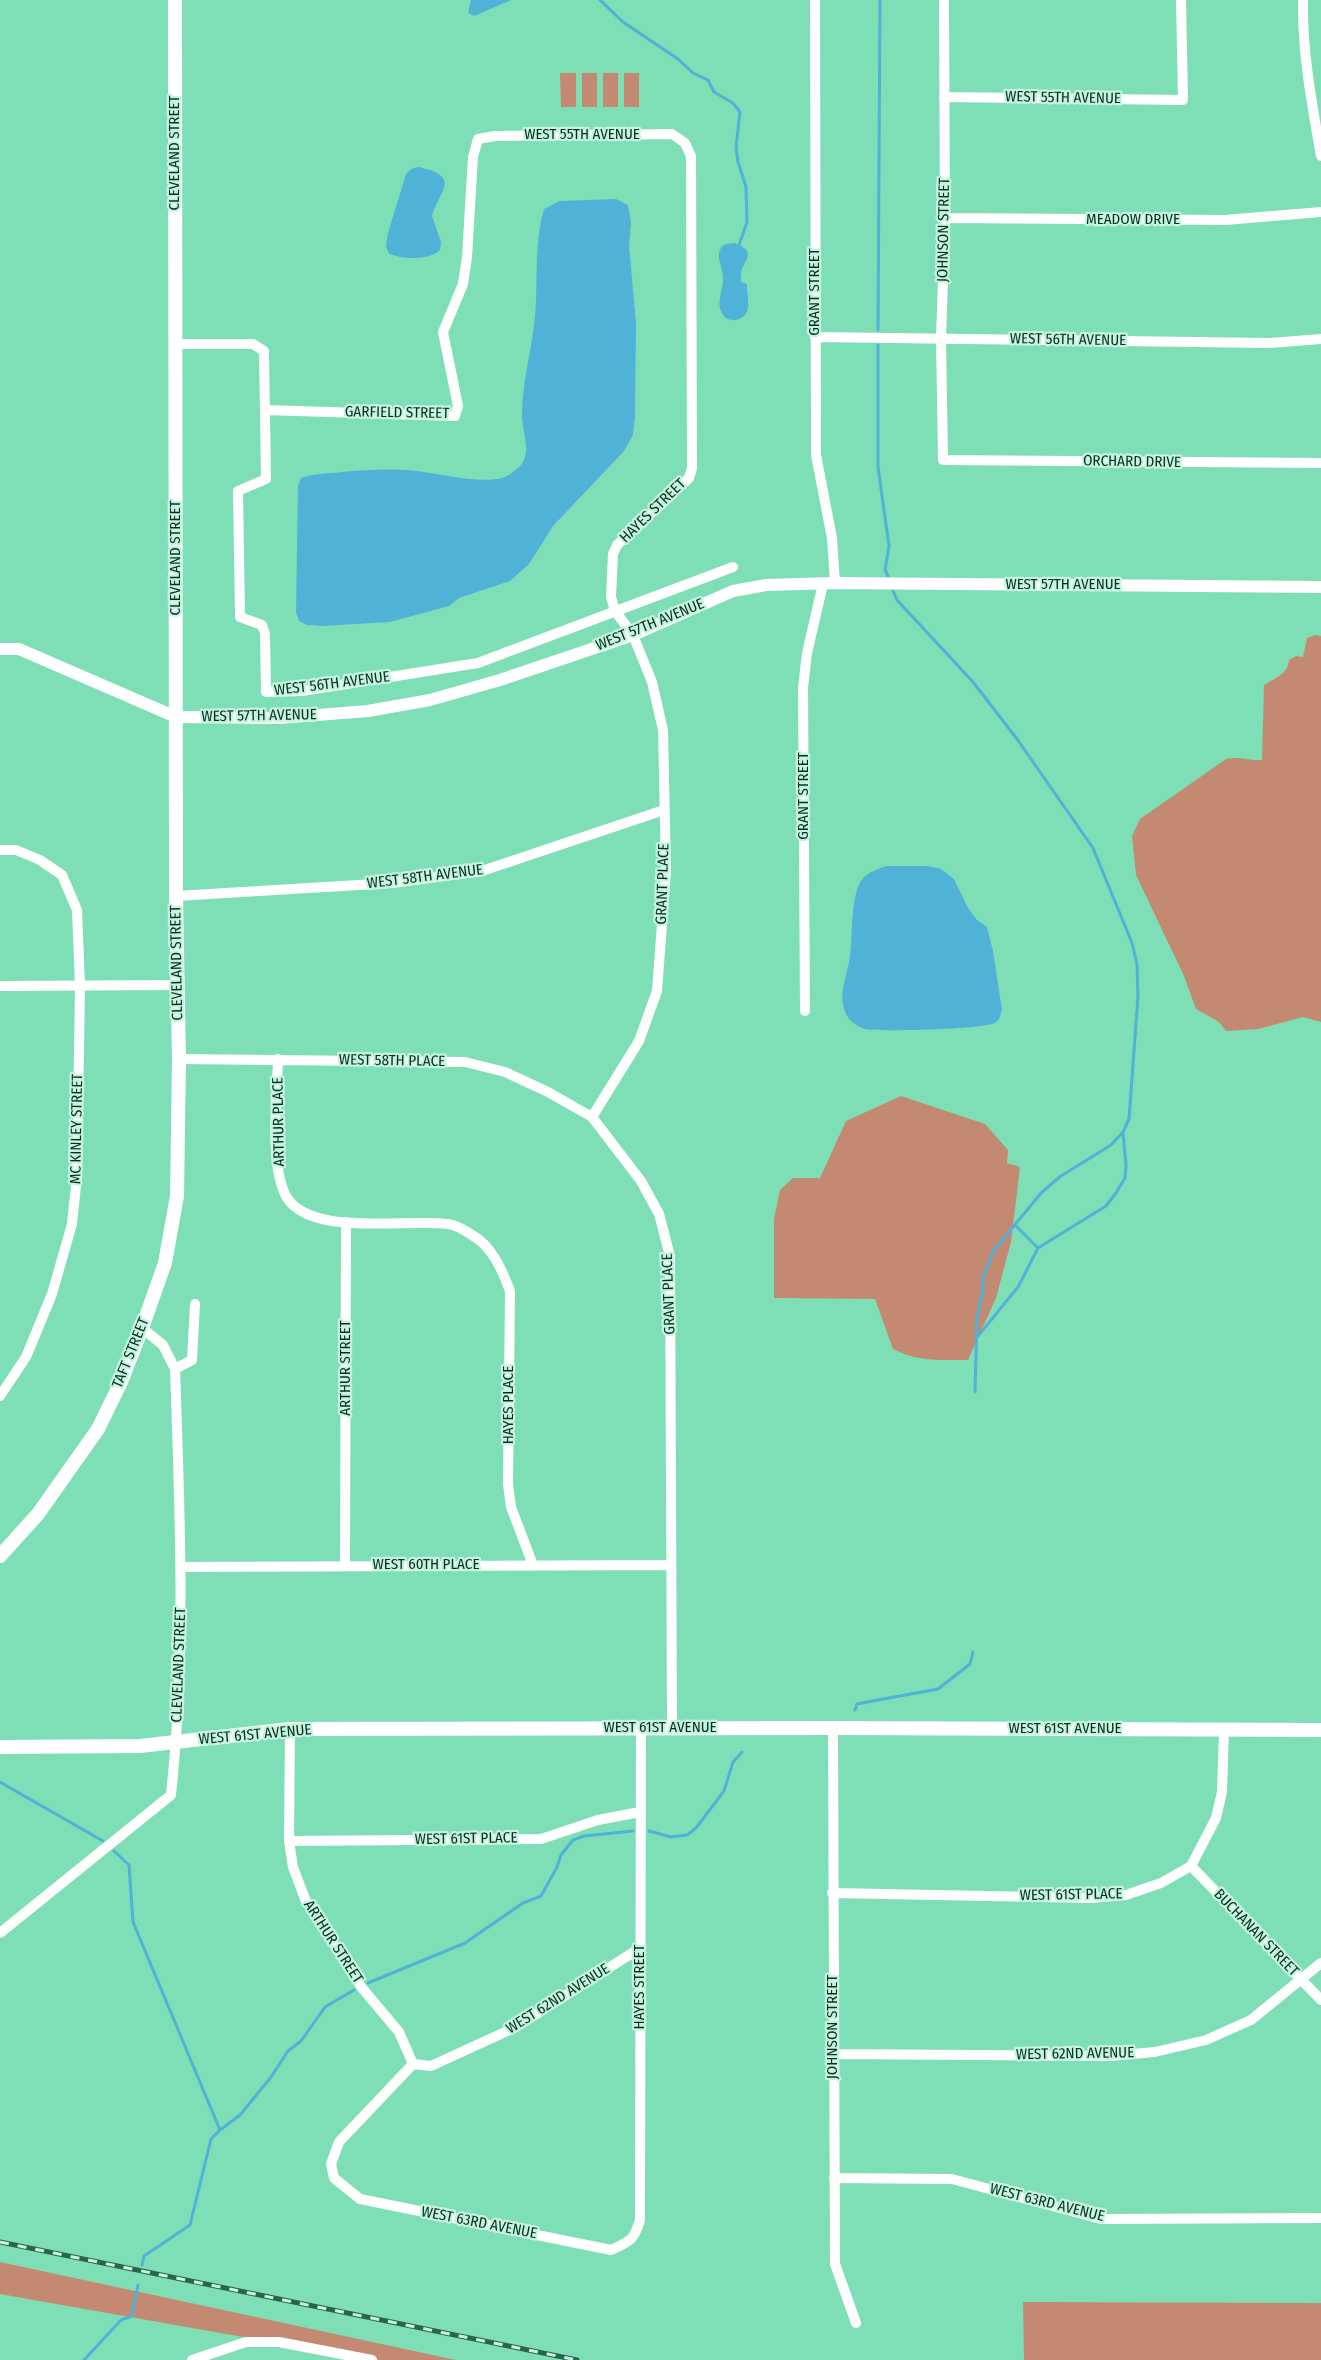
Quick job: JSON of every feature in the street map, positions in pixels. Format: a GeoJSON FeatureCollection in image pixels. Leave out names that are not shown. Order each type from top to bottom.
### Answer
{"type":"FeatureCollection","features":[{"type":"Feature","properties":{"kind":"main road","name":"CLEVELAND STREET"},"geometry":{"type":"LineString","coordinates":[[175,0],[178,1117]]}},
{"type":"Feature","properties":{"kind":"main road","name":"TAFT STREET"},"geometry":{"type":"LineString","coordinates":[[0,1556],[38,1514],[98,1429],[121,1382],[165,1263],[177,1196],[178,1117]]}},
{"type":"Feature","properties":{"kind":"main road","name":"WEST 61ST AVENUE"},"geometry":{"type":"LineString","coordinates":[[0,1747],[140,1746],[290,1729],[832,1728],[1321,1730]]}},
{"type":"Feature","properties":{"kind":"street","name":"GRANT STREET"},"geometry":{"type":"LineString","coordinates":[[805,1011],[803,688],[807,653],[828,584],[832,538],[816,455],[816,0]]}},
{"type":"Feature","properties":{"kind":"street","name":"JOHNSON STREET"},"geometry":{"type":"LineString","coordinates":[[943,460],[944,0]]}},
{"type":"Feature","properties":{"kind":"street","name":"WEST 55TH AVENUE"},"geometry":{"type":"LineString","coordinates":[[944,97],[1183,100],[1181,0]]}},
{"type":"Feature","properties":{"kind":"street"},"geometry":{"type":"LineString","coordinates":[[1303,0],[1303,24],[1308,78],[1321,156]]}},
{"type":"Feature","properties":{"kind":"street","name":"WEST 55TH AVENUE"},"geometry":{"type":"LineString","coordinates":[[478,139],[494,136],[672,134],[685,143]]}},
{"type":"Feature","properties":{"kind":"street","name":"GARFIELD STREET"},"geometry":{"type":"LineString","coordinates":[[265,410],[456,416],[458,406],[443,332],[463,284],[467,257],[473,157],[478,139]]}},
{"type":"Feature","properties":{"kind":"street","name":"HAYES STREET"},"geometry":{"type":"LineString","coordinates":[[664,810],[663,730],[652,682],[633,635],[615,611],[612,596],[612,554],[617,545],[689,478],[692,468],[691,156],[685,143]]}},
{"type":"Feature","properties":{"kind":"street","name":"MEADOW DRIVE"},"geometry":{"type":"LineString","coordinates":[[945,218],[1225,220],[1321,212]]}},
{"type":"Feature","properties":{"kind":"street","name":"WEST 56TH AVENUE"},"geometry":{"type":"LineString","coordinates":[[815,337],[1270,343],[1321,339]]}},
{"type":"Feature","properties":{"kind":"street"},"geometry":{"type":"LineString","coordinates":[[176,344],[252,344],[264,351],[265,410]]}},
{"type":"Feature","properties":{"kind":"street","name":"WEST 56TH AVENUE"},"geometry":{"type":"LineString","coordinates":[[265,410],[266,479],[238,491],[240,617],[262,625],[265,634],[266,692],[302,691],[478,663],[615,611]]}},
{"type":"Feature","properties":{"kind":"street","name":"ORCHARD DRIVE"},"geometry":{"type":"LineString","coordinates":[[943,460],[1321,464]]}},
{"type":"Feature","properties":{"kind":"street"},"geometry":{"type":"LineString","coordinates":[[615,611],[733,567]]}},
{"type":"Feature","properties":{"kind":"street","name":"WEST 57TH AVENUE"},"geometry":{"type":"LineString","coordinates":[[0,649],[19,649],[176,717],[280,718],[368,711],[430,700],[500,680],[633,635],[732,591],[766,585],[1321,587]]}},
{"type":"Feature","properties":{"kind":"street","name":"WEST 58TH AVENUE"},"geometry":{"type":"LineString","coordinates":[[176,896],[392,884],[482,871],[664,810]]}},
{"type":"Feature","properties":{"kind":"street","name":"GRANT PLACE"},"geometry":{"type":"LineString","coordinates":[[664,810],[666,871],[657,991],[639,1041],[592,1117],[642,1181],[659,1214],[670,1256],[672,1728]]}},
{"type":"Feature","properties":{"kind":"street","name":"MC KINLEY STREET"},"geometry":{"type":"LineString","coordinates":[[0,850],[16,850],[40,860],[62,875],[77,910],[80,986],[77,1176],[72,1224],[52,1294],[26,1357],[0,1396]]}},
{"type":"Feature","properties":{"kind":"street"},"geometry":{"type":"LineString","coordinates":[[0,986],[178,985]]}},
{"type":"Feature","properties":{"kind":"street","name":"WEST 58TH PLACE"},"geometry":{"type":"LineString","coordinates":[[179,1059],[465,1062],[505,1072],[548,1092],[592,1117]]}},
{"type":"Feature","properties":{"kind":"street","name":"ARTHUR PLACE"},"geometry":{"type":"LineString","coordinates":[[278,1059],[277,1165],[284,1193],[297,1210],[320,1219],[346,1222]]}},
{"type":"Feature","properties":{"kind":"street","name":"HAYES PLACE"},"geometry":{"type":"LineString","coordinates":[[346,1222],[450,1224],[474,1235],[500,1265],[510,1291],[508,1484],[511,1507],[533,1565]]}},
{"type":"Feature","properties":{"kind":"street","name":"ARTHUR STREET"},"geometry":{"type":"LineString","coordinates":[[345,1565],[346,1222]]}},
{"type":"Feature","properties":{"kind":"street"},"geometry":{"type":"LineString","coordinates":[[175,1369],[192,1360],[195,1304]]}},
{"type":"Feature","properties":{"kind":"street","name":"CLEVELAND STREET"},"geometry":{"type":"LineString","coordinates":[[0,1933],[171,1795],[176,1743],[182,1567],[175,1369],[163,1345],[142,1328]]}},
{"type":"Feature","properties":{"kind":"street","name":"WEST 60TH PLACE"},"geometry":{"type":"LineString","coordinates":[[182,1567],[670,1565]]}},
{"type":"Feature","properties":{"kind":"street","name":"HAYES STREET"},"geometry":{"type":"LineString","coordinates":[[629,2242],[635,2236],[640,2220],[641,1728]]}},
{"type":"Feature","properties":{"kind":"street","name":"JOHNSON STREET"},"geometry":{"type":"LineString","coordinates":[[832,1728],[835,2264],[856,2323]]}},
{"type":"Feature","properties":{"kind":"street"},"geometry":{"type":"LineString","coordinates":[[289,1841],[290,1729]]}},
{"type":"Feature","properties":{"kind":"street"},"geometry":{"type":"LineString","coordinates":[[1191,1866],[1216,1818],[1222,1792],[1224,1729]]}},
{"type":"Feature","properties":{"kind":"street","name":"WEST 61ST PLACE"},"geometry":{"type":"LineString","coordinates":[[289,1841],[541,1839],[598,1820],[640,1812]]}},
{"type":"Feature","properties":{"kind":"street","name":"ARTHUR STREET"},"geometry":{"type":"LineString","coordinates":[[289,1841],[293,1867],[305,1899],[362,1988],[399,2032],[413,2064]]}},
{"type":"Feature","properties":{"kind":"street","name":"WEST 61ST PLACE"},"geometry":{"type":"LineString","coordinates":[[832,1893],[1091,1898],[1126,1896],[1161,1883],[1191,1866]]}},
{"type":"Feature","properties":{"kind":"street","name":"BUCHANAN STREET"},"geometry":{"type":"LineString","coordinates":[[1191,1866],[1321,2000]]}},
{"type":"Feature","properties":{"kind":"street","name":"WEST 62ND AVENUE"},"geometry":{"type":"LineString","coordinates":[[413,2064],[431,2066],[516,2027],[640,1948]]}},
{"type":"Feature","properties":{"kind":"street","name":"WEST 62ND AVENUE"},"geometry":{"type":"LineString","coordinates":[[833,2054],[1111,2056],[1155,2052],[1206,2040],[1251,2020],[1300,1978],[1321,1963]]}},
{"type":"Feature","properties":{"kind":"street","name":"WEST 63RD AVENUE"},"geometry":{"type":"LineString","coordinates":[[413,2064],[339,2142],[331,2164],[334,2178],[360,2199],[611,2250],[629,2242]]}},
{"type":"Feature","properties":{"kind":"street","name":"WEST 63RD AVENUE"},"geometry":{"type":"LineString","coordinates":[[834,2178],[952,2179],[1101,2218],[1321,2218]]}},
{"type":"Feature","properties":{"kind":"street"},"geometry":{"type":"LineString","coordinates":[[192,2360],[246,2342],[279,2342],[372,2360]]}},
{"type":"Feature","properties":{"kind":"street"},"geometry":{"type":"LineString","coordinates":[[313,2348],[316,2360]]}},
{"type":"Feature","properties":{"kind":"shaded area"},"geometry":{"type":"Polygon","coordinates":[[[560,73],[576,73],[576,107],[561,107],[560,73]]]}},
{"type":"Feature","properties":{"kind":"shaded area"},"geometry":{"type":"Polygon","coordinates":[[[582,73],[597,73],[597,107],[582,107],[582,73]]]}},
{"type":"Feature","properties":{"kind":"shaded area"},"geometry":{"type":"Polygon","coordinates":[[[603,73],[618,73],[618,107],[603,107],[603,73]]]}},
{"type":"Feature","properties":{"kind":"shaded area"},"geometry":{"type":"Polygon","coordinates":[[[624,73],[639,73],[639,107],[624,107],[624,73]]]}},
{"type":"Feature","properties":{"kind":"shaded area"},"geometry":{"type":"Polygon","coordinates":[[[1315,635],[1321,636],[1321,1022],[1303,1017],[1258,1029],[1226,1031],[1219,1022],[1196,1009],[1184,976],[1136,875],[1132,836],[1140,819],[1226,759],[1262,760],[1264,685],[1284,672],[1289,660],[1296,656],[1303,657],[1307,638],[1315,635]]]}},
{"type":"Feature","properties":{"kind":"shaded area"},"geometry":{"type":"Polygon","coordinates":[[[901,1096],[985,1124],[1008,1150],[1007,1163],[1020,1167],[1011,1242],[996,1298],[968,1360],[921,1358],[893,1349],[875,1299],[774,1298],[774,1219],[780,1190],[793,1178],[820,1178],[846,1121],[901,1096]]]}},
{"type":"Feature","properties":{"kind":"shaded area"},"geometry":{"type":"Polygon","coordinates":[[[0,2262],[456,2360],[373,2360],[0,2294],[0,2262]]]}},
{"type":"Feature","properties":{"kind":"shaded area"},"geometry":{"type":"Polygon","coordinates":[[[1023,2302],[1321,2303],[1321,2360],[1024,2360],[1023,2302]]]}},
{"type":"Feature","properties":{"kind":"water"},"geometry":{"type":"Polygon","coordinates":[[[471,0],[511,0],[474,16],[468,13],[471,0]]]}},
{"type":"Feature","properties":{"kind":"water"},"geometry":{"type":"Polygon","coordinates":[[[419,167],[440,175],[444,180],[443,191],[432,216],[441,242],[440,250],[429,256],[416,258],[389,254],[386,246],[388,233],[406,174],[411,169],[419,167]]]}},
{"type":"Feature","properties":{"kind":"water"},"geometry":{"type":"Polygon","coordinates":[[[616,199],[628,205],[631,223],[629,246],[636,323],[635,416],[633,435],[624,451],[553,526],[529,564],[510,581],[459,598],[449,606],[390,622],[321,626],[307,625],[299,621],[296,612],[298,486],[301,478],[311,475],[358,471],[406,470],[486,480],[507,476],[519,467],[523,462],[526,450],[522,422],[522,405],[534,326],[538,238],[544,209],[560,201],[616,199]]]}},
{"type":"Feature","properties":{"kind":"water"},"geometry":{"type":"Polygon","coordinates":[[[735,243],[745,248],[748,254],[742,269],[741,282],[747,284],[748,308],[744,316],[732,320],[725,317],[720,309],[723,275],[719,252],[724,245],[735,243]]]}},
{"type":"Feature","properties":{"kind":"water"},"geometry":{"type":"Polygon","coordinates":[[[886,866],[928,866],[941,869],[954,879],[968,908],[977,920],[987,927],[993,951],[1002,1010],[999,1019],[995,1023],[972,1027],[874,1030],[860,1027],[849,1018],[842,999],[850,956],[856,894],[863,878],[871,872],[886,866]]]}},
{"type":"Feature","properties":{"kind":"waterway"},"geometry":{"type":"LineString","coordinates":[[600,0],[623,22],[678,59],[693,73],[708,80],[714,92],[733,103],[740,112],[736,147],[738,162],[746,187],[747,222],[739,245]]}},
{"type":"Feature","properties":{"kind":"waterway"},"geometry":{"type":"LineString","coordinates":[[878,330],[880,0]]}},
{"type":"Feature","properties":{"kind":"waterway"},"geometry":{"type":"LineString","coordinates":[[878,345],[878,467],[889,546],[885,570],[888,576]]}},
{"type":"Feature","properties":{"kind":"waterway"},"geometry":{"type":"LineString","coordinates":[[893,591],[897,600],[973,682],[1017,739],[1093,848],[1132,943],[1137,964],[1138,996],[1129,1119],[1123,1132],[1111,1145],[1061,1176],[1042,1192],[994,1250],[983,1277],[983,1290],[977,1317],[975,1392]]}},
{"type":"Feature","properties":{"kind":"waterway"},"geometry":{"type":"LineString","coordinates":[[978,1336],[1018,1287],[1038,1248],[1106,1206],[1116,1193],[1125,1178],[1126,1165],[1123,1133]]}},
{"type":"Feature","properties":{"kind":"waterway"},"geometry":{"type":"LineString","coordinates":[[1015,1225],[1038,1248]]}},
{"type":"Feature","properties":{"kind":"waterway"},"geometry":{"type":"LineString","coordinates":[[855,1710],[857,1704],[938,1689],[970,1664],[973,1652]]}},
{"type":"Feature","properties":{"kind":"waterway"},"geometry":{"type":"LineString","coordinates":[[649,1831],[671,1837],[687,1835],[696,1828],[724,1791],[733,1762],[742,1752]]}},
{"type":"Feature","properties":{"kind":"waterway"},"geometry":{"type":"LineString","coordinates":[[0,1782],[103,1841]]}},
{"type":"Feature","properties":{"kind":"waterway"},"geometry":{"type":"LineString","coordinates":[[368,1983],[465,1943],[523,1903],[541,1896],[557,1867],[561,1855],[573,1840],[584,1836],[633,1831]]}},
{"type":"Feature","properties":{"kind":"waterway"},"geometry":{"type":"LineString","coordinates":[[114,1851],[129,1865],[133,1922],[220,2130]]}},
{"type":"Feature","properties":{"kind":"waterway"},"geometry":{"type":"LineString","coordinates":[[142,2265],[144,2256],[190,2225],[211,2139],[240,2115],[271,2077],[288,2051],[301,2041],[325,2007],[354,1990]]}},
{"type":"Feature","properties":{"kind":"waterway"},"geometry":{"type":"LineString","coordinates":[[84,2360],[121,2320],[132,2316],[138,2285]]}},
{"type":"Feature","properties":{"kind":"railway"},"geometry":{"type":"LineString","coordinates":[[0,2242],[577,2360]]}}]}
